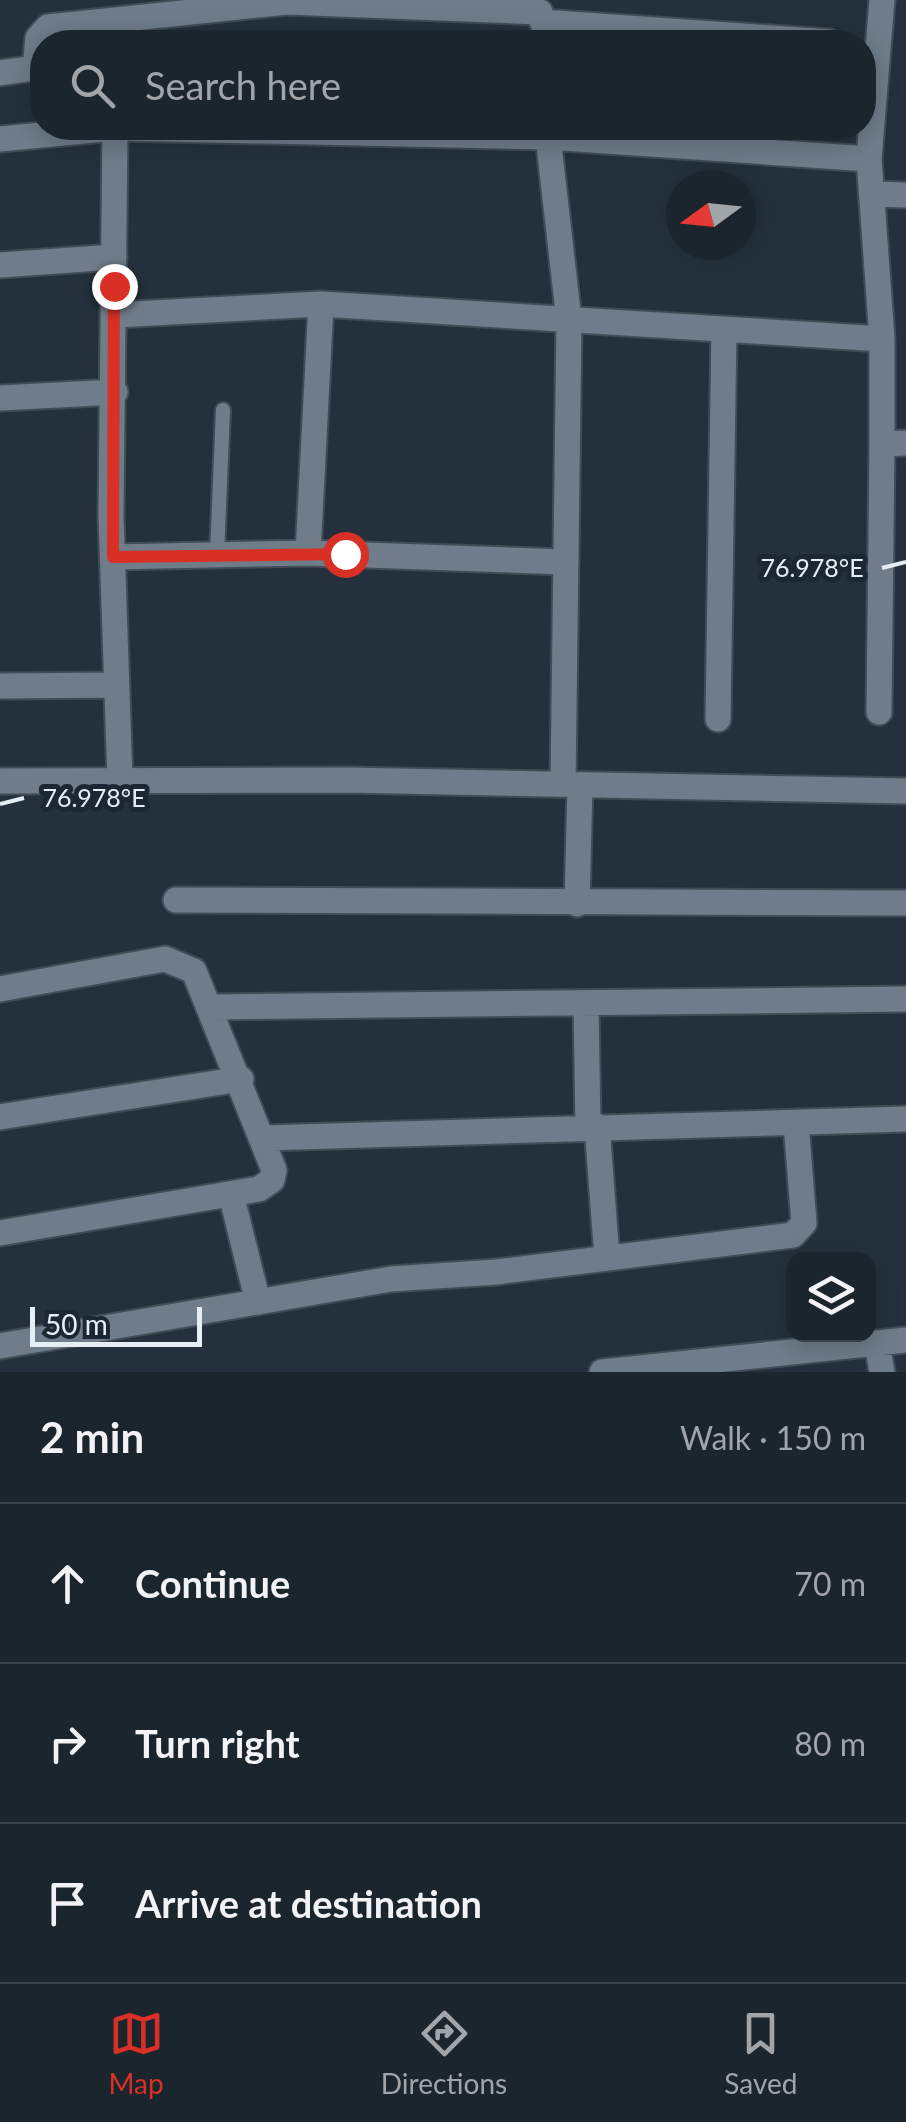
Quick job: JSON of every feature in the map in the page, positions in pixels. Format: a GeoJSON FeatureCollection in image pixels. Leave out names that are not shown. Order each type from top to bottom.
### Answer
{"type":"FeatureCollection","features":[{"type":"Feature","properties":{"kind":"street"},"geometry":{"type":"LineString","coordinates":[[875,30],[882,0]]}},
{"type":"Feature","properties":{"kind":"street"},"geometry":{"type":"LineString","coordinates":[[42,30],[224,5],[288,2],[679,30]]}},
{"type":"Feature","properties":{"kind":"street"},"geometry":{"type":"LineString","coordinates":[[0,73],[30,69]]}},
{"type":"Feature","properties":{"kind":"street"},"geometry":{"type":"LineString","coordinates":[[0,140],[30,137]]}},
{"type":"Feature","properties":{"kind":"street"},"geometry":{"type":"LineString","coordinates":[[115,140],[113,557],[120,781]]}},
{"type":"Feature","properties":{"kind":"street"},"geometry":{"type":"LineString","coordinates":[[549,140],[569,320],[566,562],[576,904]]}},
{"type":"Feature","properties":{"kind":"street"},"geometry":{"type":"LineString","coordinates":[[643,140],[869,159]]}},
{"type":"Feature","properties":{"kind":"street"},"geometry":{"type":"LineString","coordinates":[[869,140],[882,339],[894,444],[879,712]]}},
{"type":"Feature","properties":{"kind":"street"},"geometry":{"type":"LineString","coordinates":[[873,194],[906,195]]}},
{"type":"Feature","properties":{"kind":"street"},"geometry":{"type":"LineString","coordinates":[[0,265],[114,256]]}},
{"type":"Feature","properties":{"kind":"street"},"geometry":{"type":"LineString","coordinates":[[114,315],[321,304],[882,339]]}},
{"type":"Feature","properties":{"kind":"street"},"geometry":{"type":"LineString","coordinates":[[308,553],[321,304]]}},
{"type":"Feature","properties":{"kind":"street"},"geometry":{"type":"LineString","coordinates":[[718,719],[724,330]]}},
{"type":"Feature","properties":{"kind":"street"},"geometry":{"type":"LineString","coordinates":[[0,398],[114,392]]}},
{"type":"Feature","properties":{"kind":"street"},"geometry":{"type":"LineString","coordinates":[[113,557],[308,553],[566,562]]}},
{"type":"Feature","properties":{"kind":"street"},"geometry":{"type":"LineString","coordinates":[[0,686],[117,684]]}},
{"type":"Feature","properties":{"kind":"street"},"geometry":{"type":"LineString","coordinates":[[0,781],[572,784],[906,791]]}},
{"type":"Feature","properties":{"kind":"street"},"geometry":{"type":"LineString","coordinates":[[176,900],[906,903]]}},
{"type":"Feature","properties":{"kind":"street"},"geometry":{"type":"LineString","coordinates":[[0,989],[165,959],[194,970],[272,1159],[272,1180],[258,1189],[0,1233]]}},
{"type":"Feature","properties":{"kind":"street"},"geometry":{"type":"LineString","coordinates":[[212,1007],[906,998]]}},
{"type":"Feature","properties":{"kind":"street"},"geometry":{"type":"LineString","coordinates":[[586,1004],[606,1258]]}},
{"type":"Feature","properties":{"kind":"street"},"geometry":{"type":"LineString","coordinates":[[0,1118],[241,1079]]}},
{"type":"Feature","properties":{"kind":"street"},"geometry":{"type":"LineString","coordinates":[[264,1138],[906,1118]]}},
{"type":"Feature","properties":{"kind":"street"},"geometry":{"type":"LineString","coordinates":[[0,1346],[391,1280],[606,1258],[800,1232],[804,1223],[796,1123]]}},
{"type":"Feature","properties":{"kind":"street"},"geometry":{"type":"LineString","coordinates":[[231,1194],[258,1302]]}},
{"type":"Feature","properties":{"kind":"street"},"geometry":{"type":"LineString","coordinates":[[602,1372],[703,1367],[906,1340]]}},
{"type":"Feature","properties":{"kind":"street"},"geometry":{"type":"LineString","coordinates":[[878,1344],[882,1372]]}},
{"type":"Feature","properties":{"kind":"lane"},"geometry":{"type":"LineString","coordinates":[[217,555],[223,410]]}},
{"type":"Feature","properties":{"kind":"route"},"geometry":{"type":"LineString","coordinates":[[114,286],[113,557],[345,554]]}}]}
